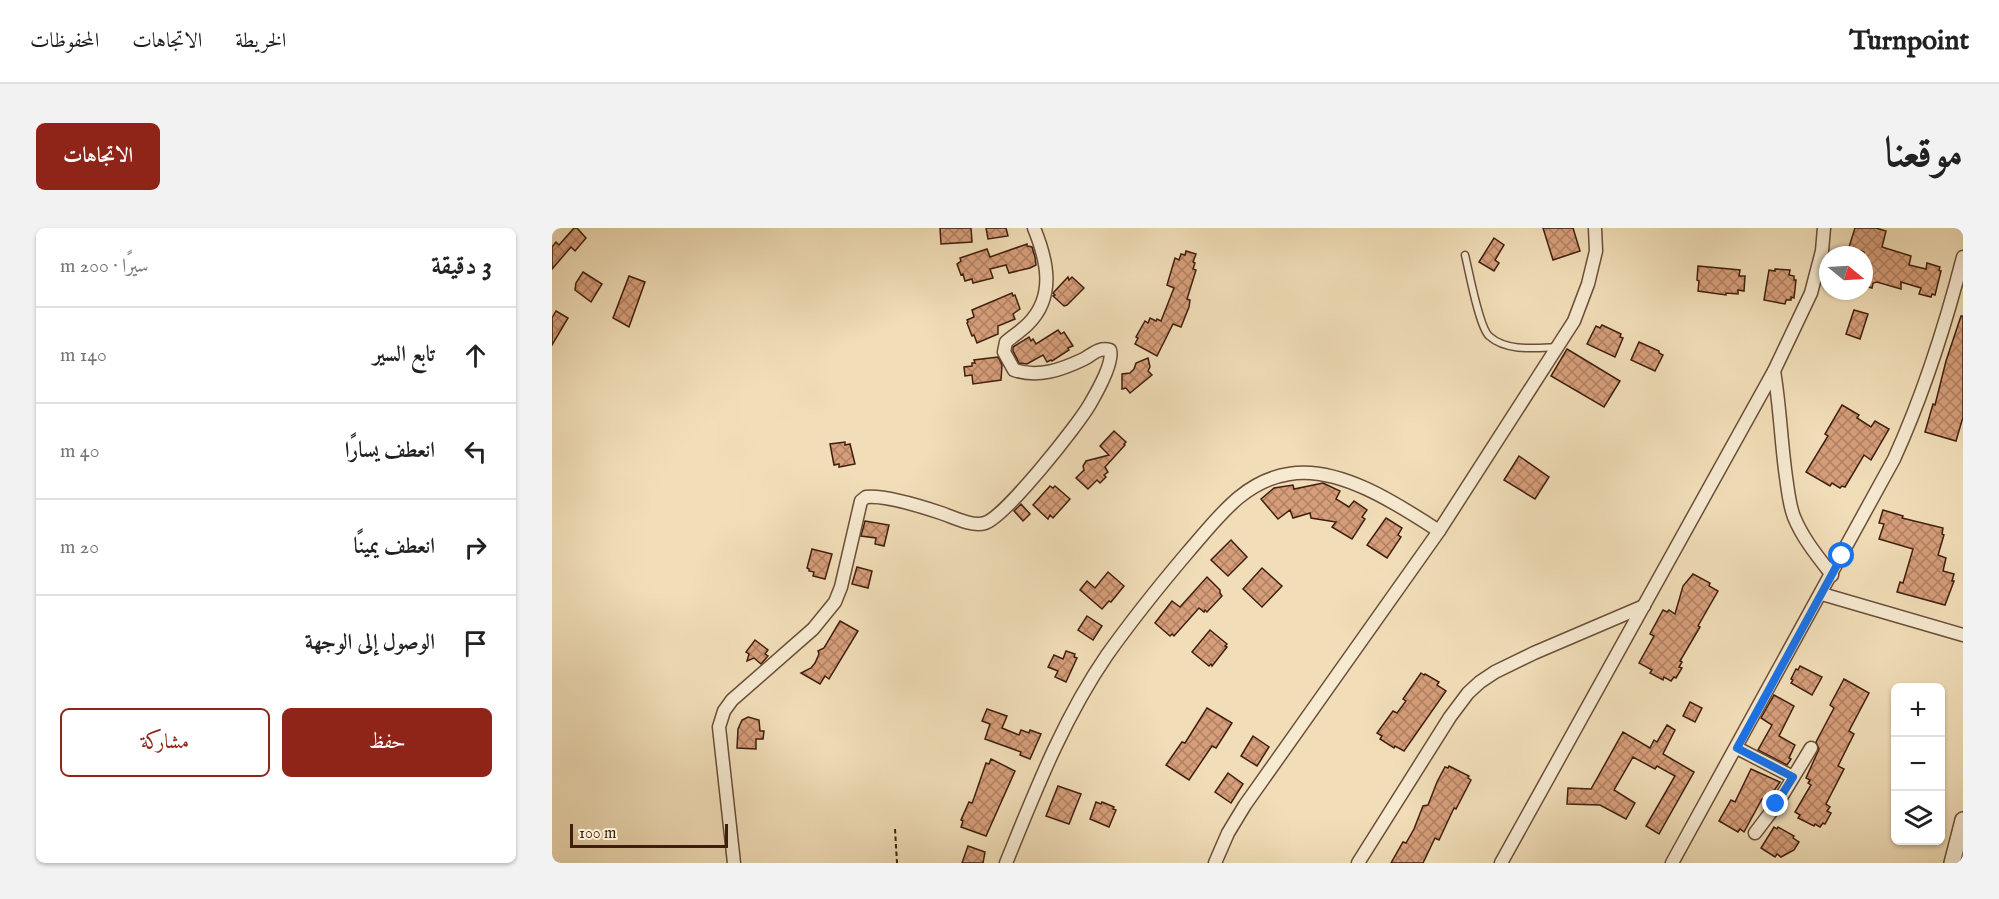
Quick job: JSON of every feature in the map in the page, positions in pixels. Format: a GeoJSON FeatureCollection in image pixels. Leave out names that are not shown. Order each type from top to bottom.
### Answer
{"type":"FeatureCollection","features":[{"type":"Feature","properties":{"kind":"street"},"geometry":{"type":"LineString","coordinates":[[734,863],[719,727],[724,711],[732,699],[768,670],[813,628],[835,602],[841,587],[861,501],[866,497],[878,497],[979,524],[986,523],[1006,508],[1062,443],[1099,388],[1111,356],[1107,348],[1101,348],[1086,358],[1042,374],[1026,374],[1014,370],[1004,352],[1006,342],[1028,324],[1037,311],[1044,294],[1047,269],[1035,228]]}},
{"type":"Feature","properties":{"kind":"street"},"geometry":{"type":"LineString","coordinates":[[1215,863],[1228,833],[1245,805],[1438,531],[1574,321],[1588,284],[1596,251],[1595,228]]}},
{"type":"Feature","properties":{"kind":"street"},"geometry":{"type":"LineString","coordinates":[[1501,863],[1774,371],[1811,293],[1822,250],[1824,228]]}},
{"type":"Feature","properties":{"kind":"street"},"geometry":{"type":"LineString","coordinates":[[1672,863],[1822,594],[1894,459],[1930,372],[1963,257]]}},
{"type":"Feature","properties":{"kind":"street"},"geometry":{"type":"LineString","coordinates":[[1774,371],[1780,441],[1789,500],[1810,547],[1832,575]]}},
{"type":"Feature","properties":{"kind":"street"},"geometry":{"type":"LineString","coordinates":[[1006,863],[1056,746],[1106,656],[1227,507],[1249,489],[1270,479],[1289,474],[1307,472],[1329,476],[1363,488],[1438,531]]}},
{"type":"Feature","properties":{"kind":"street"},"geometry":{"type":"LineString","coordinates":[[1822,594],[1963,635]]}},
{"type":"Feature","properties":{"kind":"street"},"geometry":{"type":"LineString","coordinates":[[1358,863],[1450,717],[1468,693],[1480,682],[1534,653],[1644,606]]}},
{"type":"Feature","properties":{"kind":"street"},"geometry":{"type":"LineString","coordinates":[[1737,748],[1793,777]]}},
{"type":"Feature","properties":{"kind":"street"},"geometry":{"type":"LineString","coordinates":[[1755,834],[1811,748]]}},
{"type":"Feature","properties":{"kind":"street"},"geometry":{"type":"LineString","coordinates":[[1952,863],[1963,820]]}},
{"type":"Feature","properties":{"kind":"lane"},"geometry":{"type":"LineString","coordinates":[[1466,255],[1482,325],[1488,336],[1505,345],[1523,348],[1558,347]]}},
{"type":"Feature","properties":{"kind":"path"},"geometry":{"type":"LineString","coordinates":[[895,829],[897,863]]}},
{"type":"Feature","properties":{"kind":"building"},"geometry":{"type":"Polygon","coordinates":[[[574,228],[577,228],[586,238],[575,251],[571,247],[552,269],[552,247],[556,242],[559,245],[574,228]]]}},
{"type":"Feature","properties":{"kind":"building"},"geometry":{"type":"Polygon","coordinates":[[[940,228],[971,228],[972,242],[941,244],[940,228]]]}},
{"type":"Feature","properties":{"kind":"building"},"geometry":{"type":"Polygon","coordinates":[[[986,228],[1006,228],[1008,236],[988,239],[986,228]]]}},
{"type":"Feature","properties":{"kind":"building"},"geometry":{"type":"Polygon","coordinates":[[[1543,228],[1573,228],[1580,251],[1553,260],[1543,228]]]}},
{"type":"Feature","properties":{"kind":"building"},"geometry":{"type":"Polygon","coordinates":[[[1855,228],[1876,228],[1886,231],[1882,247],[1911,256],[1909,265],[1926,269],[1927,263],[1940,267],[1935,295],[1932,294],[1931,297],[1919,294],[1921,288],[1901,282],[1901,289],[1877,282],[1873,283],[1873,246],[1849,246],[1855,228]]]}},
{"type":"Feature","properties":{"kind":"building"},"geometry":{"type":"Polygon","coordinates":[[[1494,238],[1504,245],[1495,260],[1499,263],[1494,271],[1479,262],[1494,238]]]}},
{"type":"Feature","properties":{"kind":"building"},"geometry":{"type":"Polygon","coordinates":[[[1027,244],[1032,247],[1036,265],[1030,268],[1009,273],[1006,265],[990,269],[993,278],[973,283],[972,279],[965,281],[963,274],[961,275],[957,264],[961,261],[960,258],[987,249],[990,257],[1027,244]]]}},
{"type":"Feature","properties":{"kind":"building"},"geometry":{"type":"Polygon","coordinates":[[[1186,251],[1196,254],[1193,269],[1196,270],[1187,299],[1190,300],[1189,307],[1181,327],[1173,324],[1157,356],[1135,344],[1138,338],[1136,337],[1145,321],[1148,323],[1150,318],[1161,321],[1174,288],[1167,285],[1175,258],[1179,260],[1181,254],[1185,255],[1186,251]]]}},
{"type":"Feature","properties":{"kind":"building"},"geometry":{"type":"Polygon","coordinates":[[[1698,266],[1740,270],[1739,276],[1745,276],[1744,291],[1738,290],[1738,294],[1726,293],[1726,295],[1698,291],[1698,266]]]}},
{"type":"Feature","properties":{"kind":"building"},"geometry":{"type":"Polygon","coordinates":[[[1775,269],[1790,270],[1789,275],[1794,276],[1796,280],[1794,298],[1786,300],[1785,304],[1764,300],[1769,270],[1775,271],[1775,269]]]}},
{"type":"Feature","properties":{"kind":"building"},"geometry":{"type":"Polygon","coordinates":[[[583,272],[602,284],[591,302],[575,290],[576,283],[583,272]]]}},
{"type":"Feature","properties":{"kind":"building"},"geometry":{"type":"Polygon","coordinates":[[[629,276],[645,282],[629,327],[613,318],[629,276]]]}},
{"type":"Feature","properties":{"kind":"building"},"geometry":{"type":"Polygon","coordinates":[[[1068,277],[1069,280],[1072,277],[1084,288],[1064,306],[1053,296],[1055,295],[1053,293],[1068,277]]]}},
{"type":"Feature","properties":{"kind":"building"},"geometry":{"type":"Polygon","coordinates":[[[1012,293],[1020,309],[1013,314],[1015,319],[998,326],[998,334],[977,343],[967,323],[967,320],[974,317],[972,310],[1012,293]]]}},
{"type":"Feature","properties":{"kind":"building"},"geometry":{"type":"Polygon","coordinates":[[[1854,310],[1868,314],[1860,339],[1846,334],[1854,310]]]}},
{"type":"Feature","properties":{"kind":"building"},"geometry":{"type":"Polygon","coordinates":[[[556,311],[568,318],[552,345],[552,318],[556,311]]]}},
{"type":"Feature","properties":{"kind":"building"},"geometry":{"type":"Polygon","coordinates":[[[1961,316],[1963,316],[1963,417],[1956,441],[1925,432],[1961,316]]]}},
{"type":"Feature","properties":{"kind":"building"},"geometry":{"type":"Polygon","coordinates":[[[1602,325],[1621,334],[1620,337],[1623,338],[1615,357],[1587,344],[1596,326],[1600,328],[1602,325]]]}},
{"type":"Feature","properties":{"kind":"building"},"geometry":{"type":"Polygon","coordinates":[[[1058,330],[1061,334],[1064,332],[1073,346],[1068,348],[1069,350],[1052,361],[1047,362],[1043,355],[1027,364],[1019,363],[1013,347],[1029,337],[1036,344],[1058,330]]]}},
{"type":"Feature","properties":{"kind":"building"},"geometry":{"type":"Polygon","coordinates":[[[1639,342],[1663,355],[1655,371],[1631,360],[1639,342]]]}},
{"type":"Feature","properties":{"kind":"building"},"geometry":{"type":"Polygon","coordinates":[[[1567,349],[1620,381],[1604,407],[1551,376],[1567,349]]]}},
{"type":"Feature","properties":{"kind":"building"},"geometry":{"type":"Polygon","coordinates":[[[998,357],[1002,365],[1001,380],[973,384],[972,375],[965,376],[964,367],[972,366],[972,363],[975,363],[974,360],[998,357]]]}},
{"type":"Feature","properties":{"kind":"building"},"geometry":{"type":"Polygon","coordinates":[[[1148,358],[1150,367],[1148,371],[1152,375],[1130,393],[1126,388],[1122,389],[1122,374],[1130,373],[1136,363],[1148,358]]]}},
{"type":"Feature","properties":{"kind":"building"},"geometry":{"type":"Polygon","coordinates":[[[1842,405],[1859,415],[1857,418],[1871,427],[1875,421],[1889,429],[1871,460],[1864,455],[1845,487],[1840,488],[1832,483],[1830,486],[1806,472],[1828,436],[1825,434],[1842,405]]]}},
{"type":"Feature","properties":{"kind":"building"},"geometry":{"type":"Polygon","coordinates":[[[1114,431],[1126,442],[1125,445],[1105,467],[1108,472],[1104,475],[1106,477],[1100,483],[1097,480],[1088,489],[1076,478],[1084,470],[1083,466],[1086,461],[1109,455],[1100,446],[1114,431]]]}},
{"type":"Feature","properties":{"kind":"building"},"geometry":{"type":"Polygon","coordinates":[[[845,442],[845,445],[850,444],[855,464],[839,467],[839,464],[834,465],[830,444],[845,442]]]}},
{"type":"Feature","properties":{"kind":"building"},"geometry":{"type":"Polygon","coordinates":[[[1519,456],[1549,477],[1535,499],[1504,480],[1519,456]]]}},
{"type":"Feature","properties":{"kind":"building"},"geometry":{"type":"Polygon","coordinates":[[[1323,483],[1340,491],[1336,499],[1349,507],[1354,501],[1367,510],[1362,517],[1365,519],[1352,539],[1332,527],[1336,522],[1311,518],[1310,513],[1293,518],[1290,510],[1278,519],[1261,499],[1274,488],[1293,485],[1294,489],[1323,483]]]}},
{"type":"Feature","properties":{"kind":"building"},"geometry":{"type":"Polygon","coordinates":[[[1050,486],[1053,488],[1055,486],[1070,499],[1053,518],[1050,515],[1048,519],[1033,505],[1050,486]]]}},
{"type":"Feature","properties":{"kind":"building"},"geometry":{"type":"Polygon","coordinates":[[[1021,504],[1030,514],[1023,521],[1014,511],[1021,504]]]}},
{"type":"Feature","properties":{"kind":"building"},"geometry":{"type":"Polygon","coordinates":[[[1883,510],[1903,516],[1902,518],[1943,528],[1942,534],[1944,535],[1938,555],[1946,558],[1943,571],[1954,574],[1952,581],[1954,581],[1945,605],[1897,592],[1900,582],[1903,583],[1913,549],[1879,539],[1884,524],[1879,523],[1883,510]]]}},
{"type":"Feature","properties":{"kind":"building"},"geometry":{"type":"Polygon","coordinates":[[[1386,518],[1402,528],[1398,535],[1401,537],[1387,558],[1367,545],[1386,518]]]}},
{"type":"Feature","properties":{"kind":"building"},"geometry":{"type":"Polygon","coordinates":[[[865,521],[889,525],[884,546],[875,544],[876,538],[861,536],[865,521]]]}},
{"type":"Feature","properties":{"kind":"building"},"geometry":{"type":"Polygon","coordinates":[[[1231,540],[1247,557],[1228,576],[1211,560],[1231,540]]]}},
{"type":"Feature","properties":{"kind":"building"},"geometry":{"type":"Polygon","coordinates":[[[812,549],[832,554],[825,579],[813,576],[814,572],[807,568],[812,549]]]}},
{"type":"Feature","properties":{"kind":"building"},"geometry":{"type":"Polygon","coordinates":[[[857,567],[872,571],[868,588],[852,584],[857,567]]]}},
{"type":"Feature","properties":{"kind":"building"},"geometry":{"type":"Polygon","coordinates":[[[1262,568],[1282,586],[1262,607],[1243,589],[1262,568]]]}},
{"type":"Feature","properties":{"kind":"building"},"geometry":{"type":"Polygon","coordinates":[[[1108,572],[1124,586],[1102,609],[1080,590],[1087,581],[1095,588],[1108,572]]]}},
{"type":"Feature","properties":{"kind":"building"},"geometry":{"type":"Polygon","coordinates":[[[1693,574],[1710,583],[1709,586],[1718,591],[1680,661],[1682,662],[1679,667],[1682,668],[1676,678],[1674,677],[1671,681],[1664,677],[1663,680],[1650,673],[1652,670],[1639,663],[1654,636],[1650,634],[1663,610],[1667,612],[1669,610],[1675,614],[1683,586],[1693,574]]]}},
{"type":"Feature","properties":{"kind":"building"},"geometry":{"type":"Polygon","coordinates":[[[1207,577],[1220,590],[1222,596],[1207,612],[1199,608],[1174,636],[1172,634],[1170,636],[1155,623],[1172,601],[1180,607],[1207,577]]]}},
{"type":"Feature","properties":{"kind":"building"},"geometry":{"type":"Polygon","coordinates":[[[1087,616],[1102,626],[1093,640],[1078,630],[1087,616]]]}},
{"type":"Feature","properties":{"kind":"building"},"geometry":{"type":"Polygon","coordinates":[[[840,621],[858,631],[829,679],[825,676],[820,684],[801,673],[815,663],[818,651],[824,648],[840,621]]]}},
{"type":"Feature","properties":{"kind":"building"},"geometry":{"type":"Polygon","coordinates":[[[1210,630],[1227,644],[1212,666],[1192,652],[1210,630]]]}},
{"type":"Feature","properties":{"kind":"building"},"geometry":{"type":"Polygon","coordinates":[[[755,640],[768,650],[765,654],[768,656],[761,664],[754,658],[747,661],[749,654],[746,652],[755,640]]]}},
{"type":"Feature","properties":{"kind":"building"},"geometry":{"type":"Polygon","coordinates":[[[1066,651],[1075,654],[1074,657],[1077,658],[1066,682],[1055,677],[1058,671],[1048,667],[1054,655],[1063,659],[1066,651]]]}},
{"type":"Feature","properties":{"kind":"building"},"geometry":{"type":"Polygon","coordinates":[[[1800,666],[1822,677],[1812,695],[1791,683],[1796,669],[1798,670],[1800,666]]]}},
{"type":"Feature","properties":{"kind":"building"},"geometry":{"type":"Polygon","coordinates":[[[1421,673],[1439,682],[1437,685],[1446,691],[1404,751],[1380,739],[1382,736],[1377,733],[1393,711],[1397,713],[1406,701],[1403,699],[1421,673]]]}},
{"type":"Feature","properties":{"kind":"building"},"geometry":{"type":"Polygon","coordinates":[[[1844,679],[1869,693],[1849,731],[1854,734],[1838,766],[1844,769],[1826,804],[1830,807],[1827,811],[1831,813],[1825,824],[1823,823],[1820,827],[1815,824],[1814,826],[1798,818],[1800,815],[1795,812],[1811,785],[1808,783],[1810,780],[1806,778],[1819,749],[1816,742],[1834,708],[1830,705],[1844,679]]]}},
{"type":"Feature","properties":{"kind":"building"},"geometry":{"type":"Polygon","coordinates":[[[1774,695],[1794,706],[1779,736],[1795,745],[1787,765],[1758,750],[1772,725],[1761,718],[1774,695]]]}},
{"type":"Feature","properties":{"kind":"building"},"geometry":{"type":"Polygon","coordinates":[[[1690,702],[1702,708],[1695,722],[1683,716],[1690,702]]]}},
{"type":"Feature","properties":{"kind":"building"},"geometry":{"type":"Polygon","coordinates":[[[1207,708],[1232,723],[1216,748],[1212,746],[1189,780],[1166,765],[1182,742],[1185,743],[1207,708]]]}},
{"type":"Feature","properties":{"kind":"building"},"geometry":{"type":"Polygon","coordinates":[[[987,709],[1007,716],[1002,728],[1019,735],[1021,730],[1041,734],[1030,759],[1020,755],[1021,752],[985,739],[990,724],[982,721],[987,709]]]}},
{"type":"Feature","properties":{"kind":"building"},"geometry":{"type":"Polygon","coordinates":[[[748,717],[759,720],[760,731],[764,731],[763,739],[756,739],[756,749],[737,748],[738,729],[742,720],[748,717]]]}},
{"type":"Feature","properties":{"kind":"building"},"geometry":{"type":"Polygon","coordinates":[[[1667,725],[1675,730],[1663,754],[1694,772],[1659,834],[1646,826],[1675,776],[1657,766],[1655,769],[1633,757],[1614,790],[1635,803],[1626,819],[1600,805],[1567,804],[1568,788],[1591,789],[1623,732],[1650,748],[1654,740],[1657,742],[1667,725]]]}},
{"type":"Feature","properties":{"kind":"building"},"geometry":{"type":"Polygon","coordinates":[[[1253,736],[1269,747],[1257,766],[1241,756],[1253,736]]]}},
{"type":"Feature","properties":{"kind":"building"},"geometry":{"type":"Polygon","coordinates":[[[991,759],[1015,771],[986,836],[961,827],[963,821],[961,820],[969,802],[972,803],[986,763],[989,764],[991,759]]]}},
{"type":"Feature","properties":{"kind":"building"},"geometry":{"type":"Polygon","coordinates":[[[1449,766],[1469,776],[1471,780],[1456,809],[1454,808],[1439,840],[1435,838],[1423,863],[1391,863],[1403,842],[1406,843],[1414,829],[1423,806],[1428,805],[1445,767],[1449,766]]]}},
{"type":"Feature","properties":{"kind":"building"},"geometry":{"type":"Polygon","coordinates":[[[1751,769],[1780,782],[1767,801],[1762,799],[1744,832],[1740,829],[1738,832],[1719,821],[1731,800],[1735,802],[1751,769]]]}},
{"type":"Feature","properties":{"kind":"building"},"geometry":{"type":"Polygon","coordinates":[[[1228,773],[1243,784],[1231,803],[1215,792],[1228,773]]]}},
{"type":"Feature","properties":{"kind":"building"},"geometry":{"type":"Polygon","coordinates":[[[1058,786],[1081,794],[1069,824],[1046,816],[1058,786]]]}},
{"type":"Feature","properties":{"kind":"building"},"geometry":{"type":"Polygon","coordinates":[[[1096,802],[1101,804],[1102,802],[1116,810],[1109,827],[1090,819],[1096,802]]]}},
{"type":"Feature","properties":{"kind":"building"},"geometry":{"type":"Polygon","coordinates":[[[1774,827],[1794,836],[1793,838],[1799,842],[1794,850],[1781,857],[1777,854],[1775,857],[1761,848],[1774,827]]]}},
{"type":"Feature","properties":{"kind":"building"},"geometry":{"type":"Polygon","coordinates":[[[968,846],[985,852],[983,863],[962,863],[968,846]]]}},
{"type":"Feature","properties":{"kind":"route"},"geometry":{"type":"LineString","coordinates":[[1776,804],[1793,777],[1737,748],[1842,556]]}}]}
